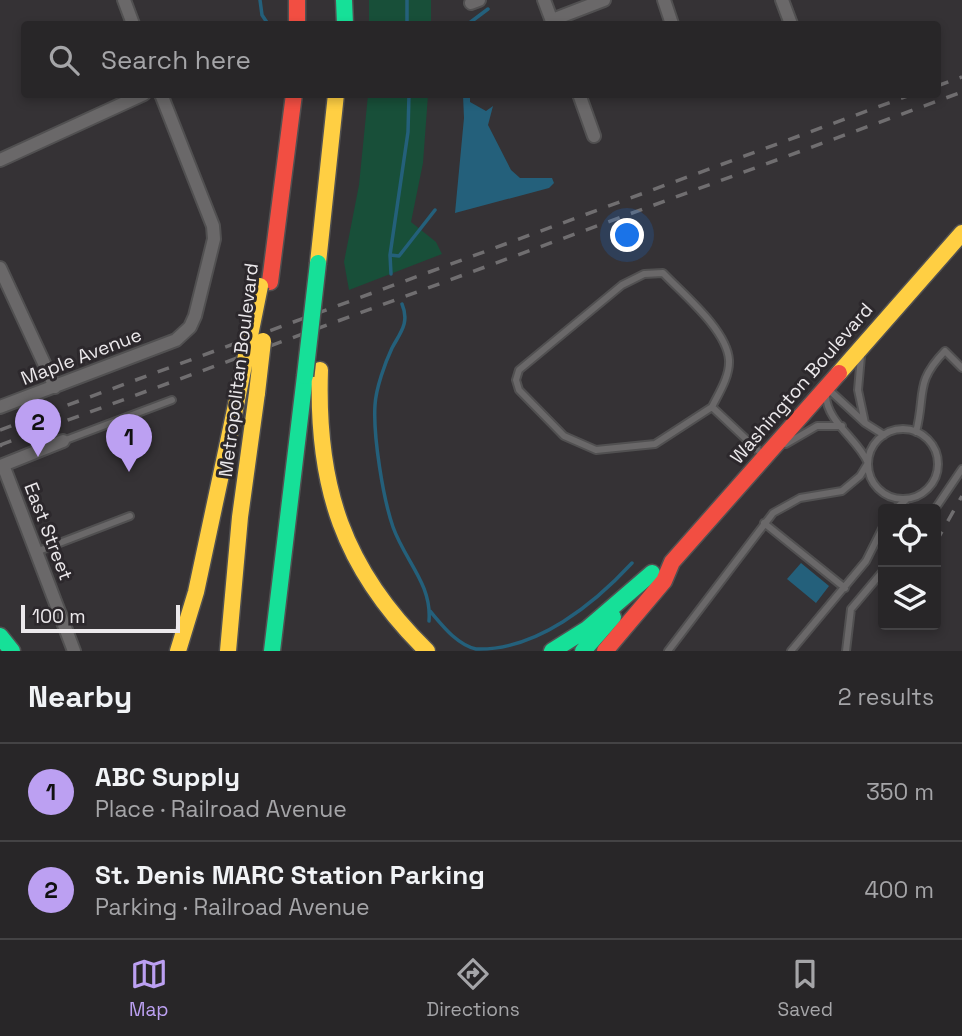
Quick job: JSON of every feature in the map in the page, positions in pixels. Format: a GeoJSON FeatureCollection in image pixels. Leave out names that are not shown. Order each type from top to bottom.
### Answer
{"type":"FeatureCollection","features":[{"type":"Feature","properties":{"kind":"main road"},"geometry":{"type":"LineString","coordinates":[[297,0],[298,21]]}},
{"type":"Feature","properties":{"kind":"main road"},"geometry":{"type":"LineString","coordinates":[[342,0],[342,21]]}},
{"type":"Feature","properties":{"kind":"main road","name":"Metropolitan Boulevard"},"geometry":{"type":"LineString","coordinates":[[229,651],[240,517],[257,393],[265,284],[293,98]]}},
{"type":"Feature","properties":{"kind":"main road"},"geometry":{"type":"LineString","coordinates":[[325,261],[336,98]]}},
{"type":"Feature","properties":{"kind":"main road"},"geometry":{"type":"LineString","coordinates":[[272,651],[312,373],[345,98]]}},
{"type":"Feature","properties":{"kind":"main road","name":"Washington Boulevard"},"geometry":{"type":"LineString","coordinates":[[606,651],[664,581],[672,562],[962,233]]}},
{"type":"Feature","properties":{"kind":"main road"},"geometry":{"type":"LineString","coordinates":[[178,651],[196,592],[265,284]]}},
{"type":"Feature","properties":{"kind":"main road"},"geometry":{"type":"LineString","coordinates":[[312,373],[318,440],[328,495],[338,523],[368,583],[421,646],[436,651]]}},
{"type":"Feature","properties":{"kind":"main road","name":"Washington Boulevard"},"geometry":{"type":"LineString","coordinates":[[583,651],[652,573],[672,562]]}},
{"type":"Feature","properties":{"kind":"main road"},"geometry":{"type":"LineString","coordinates":[[552,651],[587,629],[652,573]]}},
{"type":"Feature","properties":{"kind":"main road"},"geometry":{"type":"LineString","coordinates":[[0,636],[12,651]]}},
{"type":"Feature","properties":{"kind":"street"},"geometry":{"type":"LineString","coordinates":[[124,0],[133,21]]}},
{"type":"Feature","properties":{"kind":"street"},"geometry":{"type":"LineString","coordinates":[[544,0],[552,21]]}},
{"type":"Feature","properties":{"kind":"street"},"geometry":{"type":"LineString","coordinates":[[554,21],[604,0]]}},
{"type":"Feature","properties":{"kind":"street"},"geometry":{"type":"LineString","coordinates":[[664,0],[671,21]]}},
{"type":"Feature","properties":{"kind":"street"},"geometry":{"type":"LineString","coordinates":[[782,0],[790,21]]}},
{"type":"Feature","properties":{"kind":"street"},"geometry":{"type":"LineString","coordinates":[[0,160],[135,98]]}},
{"type":"Feature","properties":{"kind":"street","name":"Maple Avenue"},"geometry":{"type":"LineString","coordinates":[[0,407],[176,340],[190,327],[213,252],[213,226],[163,98]]}},
{"type":"Feature","properties":{"kind":"street"},"geometry":{"type":"LineString","coordinates":[[580,98],[594,135]]}},
{"type":"Feature","properties":{"kind":"street"},"geometry":{"type":"LineString","coordinates":[[0,268],[55,387]]}},
{"type":"Feature","properties":{"kind":"street","name":"East Street"},"geometry":{"type":"LineString","coordinates":[[62,441],[3,465],[74,651]]}},
{"type":"Feature","properties":{"kind":"lane"},"geometry":{"type":"LineString","coordinates":[[663,273],[716,328],[729,358],[723,385],[712,407],[655,444],[596,450],[564,436],[519,390],[516,380],[519,370],[622,285],[644,274],[663,273]]}},
{"type":"Feature","properties":{"kind":"lane"},"geometry":{"type":"LineString","coordinates":[[863,345],[858,390],[865,423]]}},
{"type":"Feature","properties":{"kind":"lane"},"geometry":{"type":"LineString","coordinates":[[916,432],[922,410],[921,385],[930,367],[945,351],[962,368]]}},
{"type":"Feature","properties":{"kind":"lane"},"geometry":{"type":"LineString","coordinates":[[825,387],[865,423],[884,435]]}},
{"type":"Feature","properties":{"kind":"lane"},"geometry":{"type":"LineString","coordinates":[[825,387],[826,406],[868,463],[875,485],[884,493],[907,499]]}},
{"type":"Feature","properties":{"kind":"lane"},"geometry":{"type":"LineString","coordinates":[[62,441],[172,400]]}},
{"type":"Feature","properties":{"kind":"lane"},"geometry":{"type":"LineString","coordinates":[[712,407],[765,456],[817,426],[842,426]]}},
{"type":"Feature","properties":{"kind":"lane"},"geometry":{"type":"LineString","coordinates":[[668,651],[773,513],[800,498],[842,491],[850,486],[868,463],[876,443],[884,435],[894,431],[916,432],[933,446],[938,468],[928,489],[901,504]]}},
{"type":"Feature","properties":{"kind":"lane"},"geometry":{"type":"LineString","coordinates":[[938,504],[962,470]]}},
{"type":"Feature","properties":{"kind":"lane"},"geometry":{"type":"LineString","coordinates":[[36,552],[130,516]]}},
{"type":"Feature","properties":{"kind":"lane"},"geometry":{"type":"LineString","coordinates":[[764,523],[845,588]]}},
{"type":"Feature","properties":{"kind":"lane"},"geometry":{"type":"LineString","coordinates":[[792,651],[866,561],[878,537]]}},
{"type":"Feature","properties":{"kind":"lane"},"geometry":{"type":"LineString","coordinates":[[846,651],[851,609],[878,577]]}},
{"type":"Feature","properties":{"kind":"path"},"geometry":{"type":"LineString","coordinates":[[0,444],[2,448]]}},
{"type":"Feature","properties":{"kind":"green space"},"geometry":{"type":"Polygon","coordinates":[[[369,0],[431,0],[431,21],[369,21],[369,0]]]}},
{"type":"Feature","properties":{"kind":"green space"},"geometry":{"type":"Polygon","coordinates":[[[368,98],[428,98],[423,163],[411,222],[436,242],[442,254],[349,290],[344,262],[359,185],[368,98]]]}},
{"type":"Feature","properties":{"kind":"water"},"geometry":{"type":"Polygon","coordinates":[[[463,98],[470,98],[470,102],[486,111],[493,106],[488,125],[511,170],[520,178],[552,178],[554,183],[549,188],[455,213],[464,118],[463,98]]]}},
{"type":"Feature","properties":{"kind":"water"},"geometry":{"type":"Polygon","coordinates":[[[801,563],[829,586],[816,603],[787,579],[801,563]]]}},
{"type":"Feature","properties":{"kind":"waterway"},"geometry":{"type":"LineString","coordinates":[[260,0],[262,15],[266,21]]}},
{"type":"Feature","properties":{"kind":"waterway"},"geometry":{"type":"LineString","coordinates":[[407,0],[407,21]]}},
{"type":"Feature","properties":{"kind":"waterway"},"geometry":{"type":"LineString","coordinates":[[472,21],[488,9]]}},
{"type":"Feature","properties":{"kind":"waterway"},"geometry":{"type":"LineString","coordinates":[[391,274],[390,255],[408,132],[409,98]]}},
{"type":"Feature","properties":{"kind":"waterway"},"geometry":{"type":"LineString","coordinates":[[390,255],[399,256],[435,210]]}},
{"type":"Feature","properties":{"kind":"waterway"},"geometry":{"type":"LineString","coordinates":[[402,304],[405,317],[403,328],[392,348],[377,391],[376,433],[389,515],[398,539],[422,584],[429,608],[429,621]]}},
{"type":"Feature","properties":{"kind":"waterway"},"geometry":{"type":"LineString","coordinates":[[430,611],[450,633],[469,647],[499,648],[521,642],[563,622],[601,594],[632,563]]}},
{"type":"Feature","properties":{"kind":"railway"},"geometry":{"type":"LineString","coordinates":[[941,85],[962,77]]}},
{"type":"Feature","properties":{"kind":"railway"},"geometry":{"type":"LineString","coordinates":[[0,445],[962,92]]}},
{"type":"Feature","properties":{"kind":"railway"},"geometry":{"type":"LineString","coordinates":[[0,430],[902,98]]}},
{"type":"Feature","properties":{"kind":"railway"},"geometry":{"type":"LineString","coordinates":[[941,533],[962,496]]}},
{"type":"Feature","properties":{"kind":"traffic: fast"},"geometry":{"type":"LineString","coordinates":[[344,0],[345,21]]}},
{"type":"Feature","properties":{"kind":"traffic: fast"},"geometry":{"type":"LineString","coordinates":[[305,376],[318,263]]}},
{"type":"Feature","properties":{"kind":"traffic: fast"},"geometry":{"type":"LineString","coordinates":[[272,651],[305,376]]}},
{"type":"Feature","properties":{"kind":"traffic: fast"},"geometry":{"type":"LineString","coordinates":[[552,651],[587,629],[652,573]]}},
{"type":"Feature","properties":{"kind":"traffic: fast"},"geometry":{"type":"LineString","coordinates":[[583,651],[613,617]]}},
{"type":"Feature","properties":{"kind":"traffic: fast"},"geometry":{"type":"LineString","coordinates":[[0,636],[12,651]]}},
{"type":"Feature","properties":{"kind":"traffic: slow"},"geometry":{"type":"LineString","coordinates":[[318,263],[336,98]]}},
{"type":"Feature","properties":{"kind":"traffic: slow"},"geometry":{"type":"LineString","coordinates":[[839,373],[962,233]]}},
{"type":"Feature","properties":{"kind":"traffic: slow"},"geometry":{"type":"LineString","coordinates":[[237,400],[260,286]]}},
{"type":"Feature","properties":{"kind":"traffic: slow"},"geometry":{"type":"LineString","coordinates":[[257,393],[263,341]]}},
{"type":"Feature","properties":{"kind":"traffic: slow"},"geometry":{"type":"LineString","coordinates":[[320,370],[323,451],[340,523],[355,557],[374,589],[427,651]]}},
{"type":"Feature","properties":{"kind":"traffic: slow"},"geometry":{"type":"LineString","coordinates":[[228,651],[240,517],[257,393]]}},
{"type":"Feature","properties":{"kind":"traffic: slow"},"geometry":{"type":"LineString","coordinates":[[178,651],[196,592],[237,400]]}},
{"type":"Feature","properties":{"kind":"traffic: jam"},"geometry":{"type":"LineString","coordinates":[[297,0],[297,21]]}},
{"type":"Feature","properties":{"kind":"traffic: jam"},"geometry":{"type":"LineString","coordinates":[[270,282],[293,98]]}},
{"type":"Feature","properties":{"kind":"traffic: jam"},"geometry":{"type":"LineString","coordinates":[[605,651],[664,581],[672,562],[839,373]]}},
{"type":"Feature","properties":{"kind":"place","name":"St. Denis MARC Station Parking"},"geometry":{"type":"Point","coordinates":[38,457]}},
{"type":"Feature","properties":{"kind":"place","name":"ABC Supply"},"geometry":{"type":"Point","coordinates":[129,472]}}]}
